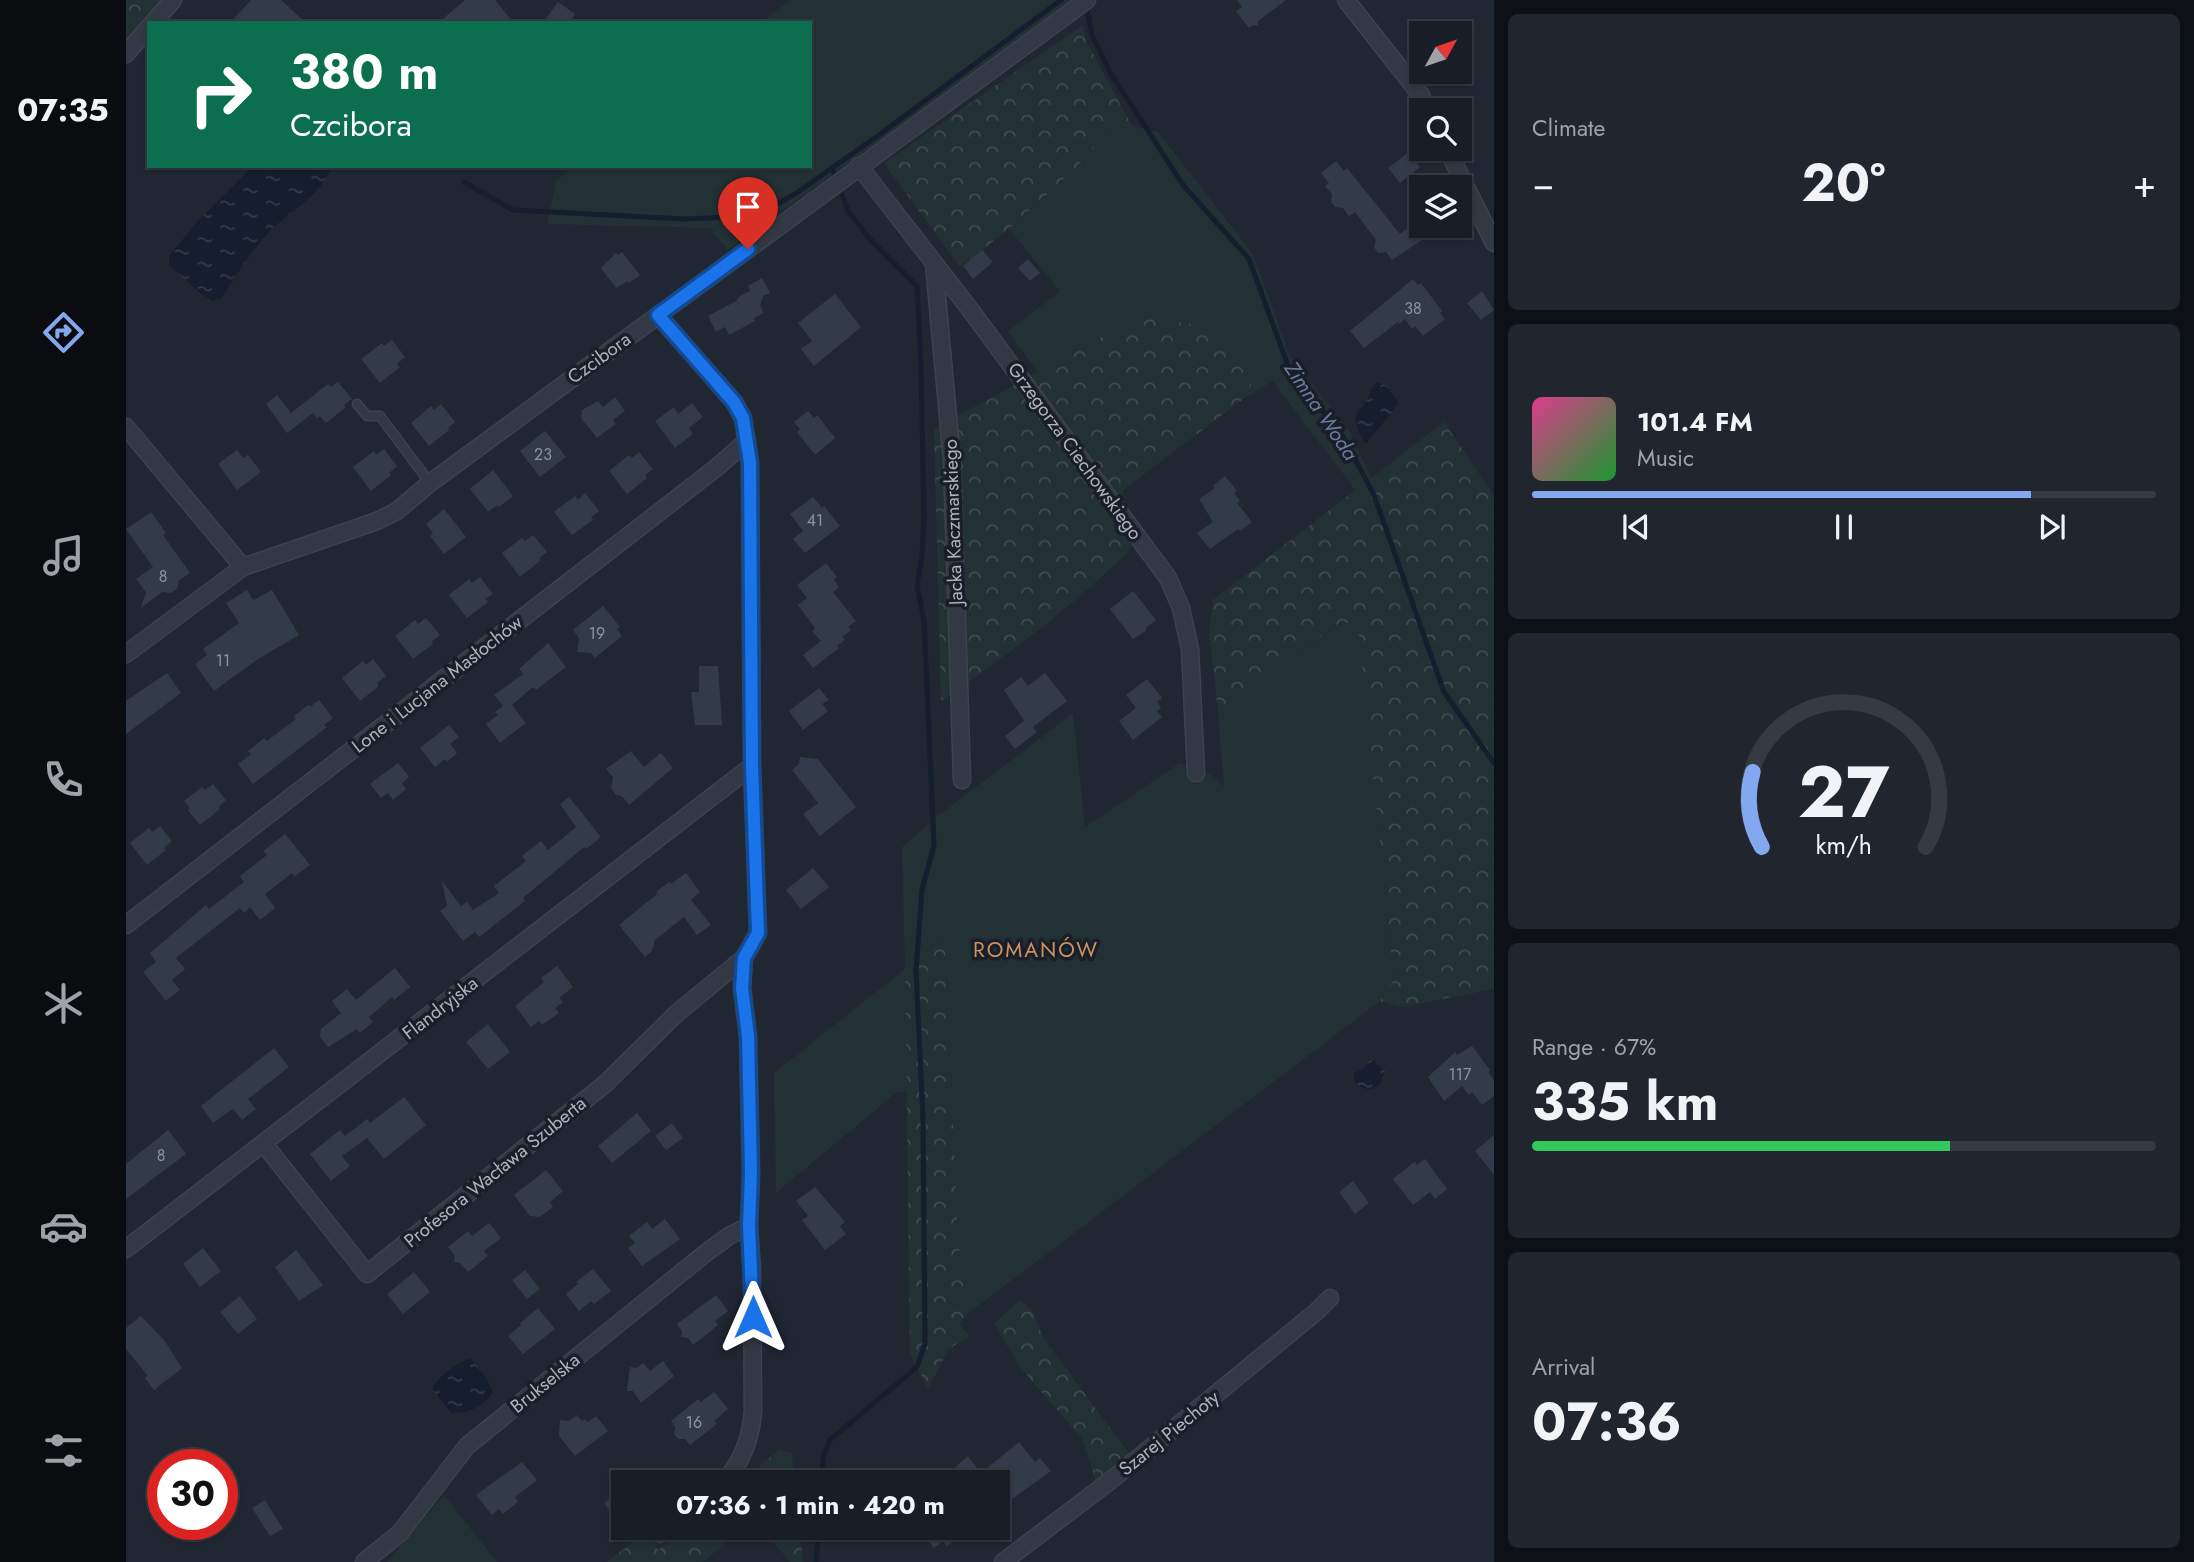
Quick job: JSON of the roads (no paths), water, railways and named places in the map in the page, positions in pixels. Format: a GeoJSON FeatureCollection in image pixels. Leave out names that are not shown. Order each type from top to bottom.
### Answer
{"type":"FeatureCollection","features":[{"type":"Feature","properties":{"kind":"street"},"geometry":{"type":"LineString","coordinates":[[155,21],[173,0]]}},
{"type":"Feature","properties":{"kind":"street","name":"Czcibora"},"geometry":{"type":"LineString","coordinates":[[126,654],[243,567],[377,521],[397,511],[430,483],[1087,0]]}},
{"type":"Feature","properties":{"kind":"street"},"geometry":{"type":"LineString","coordinates":[[1346,0],[1422,98]]}},
{"type":"Feature","properties":{"kind":"street"},"geometry":{"type":"LineString","coordinates":[[126,54],[147,29]]}},
{"type":"Feature","properties":{"kind":"street"},"geometry":{"type":"LineString","coordinates":[[1453,161],[1494,243]]}},
{"type":"Feature","properties":{"kind":"street","name":"Grzegorza Ciechowskiego"},"geometry":{"type":"LineString","coordinates":[[859,166],[980,323],[1168,578],[1181,608],[1190,649],[1196,773]]}},
{"type":"Feature","properties":{"kind":"street","name":"Jacka Kaczmarskiego"},"geometry":{"type":"LineString","coordinates":[[934,264],[953,460],[962,780]]}},
{"type":"Feature","properties":{"kind":"street"},"geometry":{"type":"LineString","coordinates":[[658,315],[734,402],[743,418],[750,463],[752,766],[758,933],[744,958],[742,988],[748,1036],[752,1426],[741,1460],[733,1470]]}},
{"type":"Feature","properties":{"kind":"street"},"geometry":{"type":"LineString","coordinates":[[126,427],[243,567]]}},
{"type":"Feature","properties":{"kind":"street","name":"Lone i Lucjana Masłochów"},"geometry":{"type":"LineString","coordinates":[[126,925],[705,477],[747,441]]}},
{"type":"Feature","properties":{"kind":"street","name":"Flandryjska"},"geometry":{"type":"LineString","coordinates":[[126,1249],[752,766]]}},
{"type":"Feature","properties":{"kind":"street","name":"Profesora Wacława Szuberta"},"geometry":{"type":"LineString","coordinates":[[264,1144],[367,1274],[605,1084],[677,1013],[744,958]]}},
{"type":"Feature","properties":{"kind":"street","name":"Brukselska"},"geometry":{"type":"LineString","coordinates":[[364,1562],[400,1533],[467,1446],[707,1252],[749,1226]]}},
{"type":"Feature","properties":{"kind":"street","name":"Szarej Piechoty"},"geometry":{"type":"LineString","coordinates":[[1003,1562],[1111,1481],[1330,1298]]}},
{"type":"Feature","properties":{"kind":"lane"},"geometry":{"type":"LineString","coordinates":[[357,404],[367,416],[380,416],[430,483]]}},
{"type":"Feature","properties":{"kind":"water"},"geometry":{"type":"Polygon","coordinates":[[[251,168],[330,168],[314,194],[265,237],[221,299],[212,301],[169,265],[169,256],[195,224],[251,168]]]}},
{"type":"Feature","properties":{"kind":"water"},"geometry":{"type":"Polygon","coordinates":[[[1377,382],[1387,386],[1399,403],[1366,444],[1361,437],[1356,415],[1377,382]]]}},
{"type":"Feature","properties":{"kind":"water"},"geometry":{"type":"Polygon","coordinates":[[[1369,1060],[1373,1060],[1385,1071],[1379,1086],[1372,1089],[1362,1088],[1354,1080],[1353,1074],[1365,1067],[1369,1060]]]}},
{"type":"Feature","properties":{"kind":"water"},"geometry":{"type":"Polygon","coordinates":[[[470,1358],[487,1379],[493,1393],[475,1409],[451,1413],[432,1389],[443,1375],[470,1358]]]}},
{"type":"Feature","properties":{"kind":"waterway"},"geometry":{"type":"LineString","coordinates":[[464,182],[513,210],[684,219],[756,216],[795,194],[879,135],[1061,0]]}},
{"type":"Feature","properties":{"kind":"waterway","name":"Zimna Woda"},"geometry":{"type":"LineString","coordinates":[[1086,4],[1092,35],[1110,72],[1183,185],[1249,259],[1291,374],[1341,433],[1374,495],[1444,692],[1494,763]]}},
{"type":"Feature","properties":{"kind":"waterway"},"geometry":{"type":"LineString","coordinates":[[822,1470],[823,1457],[830,1440],[917,1367],[925,1344],[923,1118],[916,971],[922,890],[934,845],[924,621],[917,585],[922,557],[924,517],[917,286],[869,238],[848,211],[832,168]]}},
{"type":"Feature","properties":{"kind":"waterway"},"geometry":{"type":"LineString","coordinates":[[816,1562],[818,1540]]}},
{"type":"Feature","properties":{"kind":"district","name":"ROMANÓW"},"geometry":{"type":"Point","coordinates":[1036,950]}}]}
